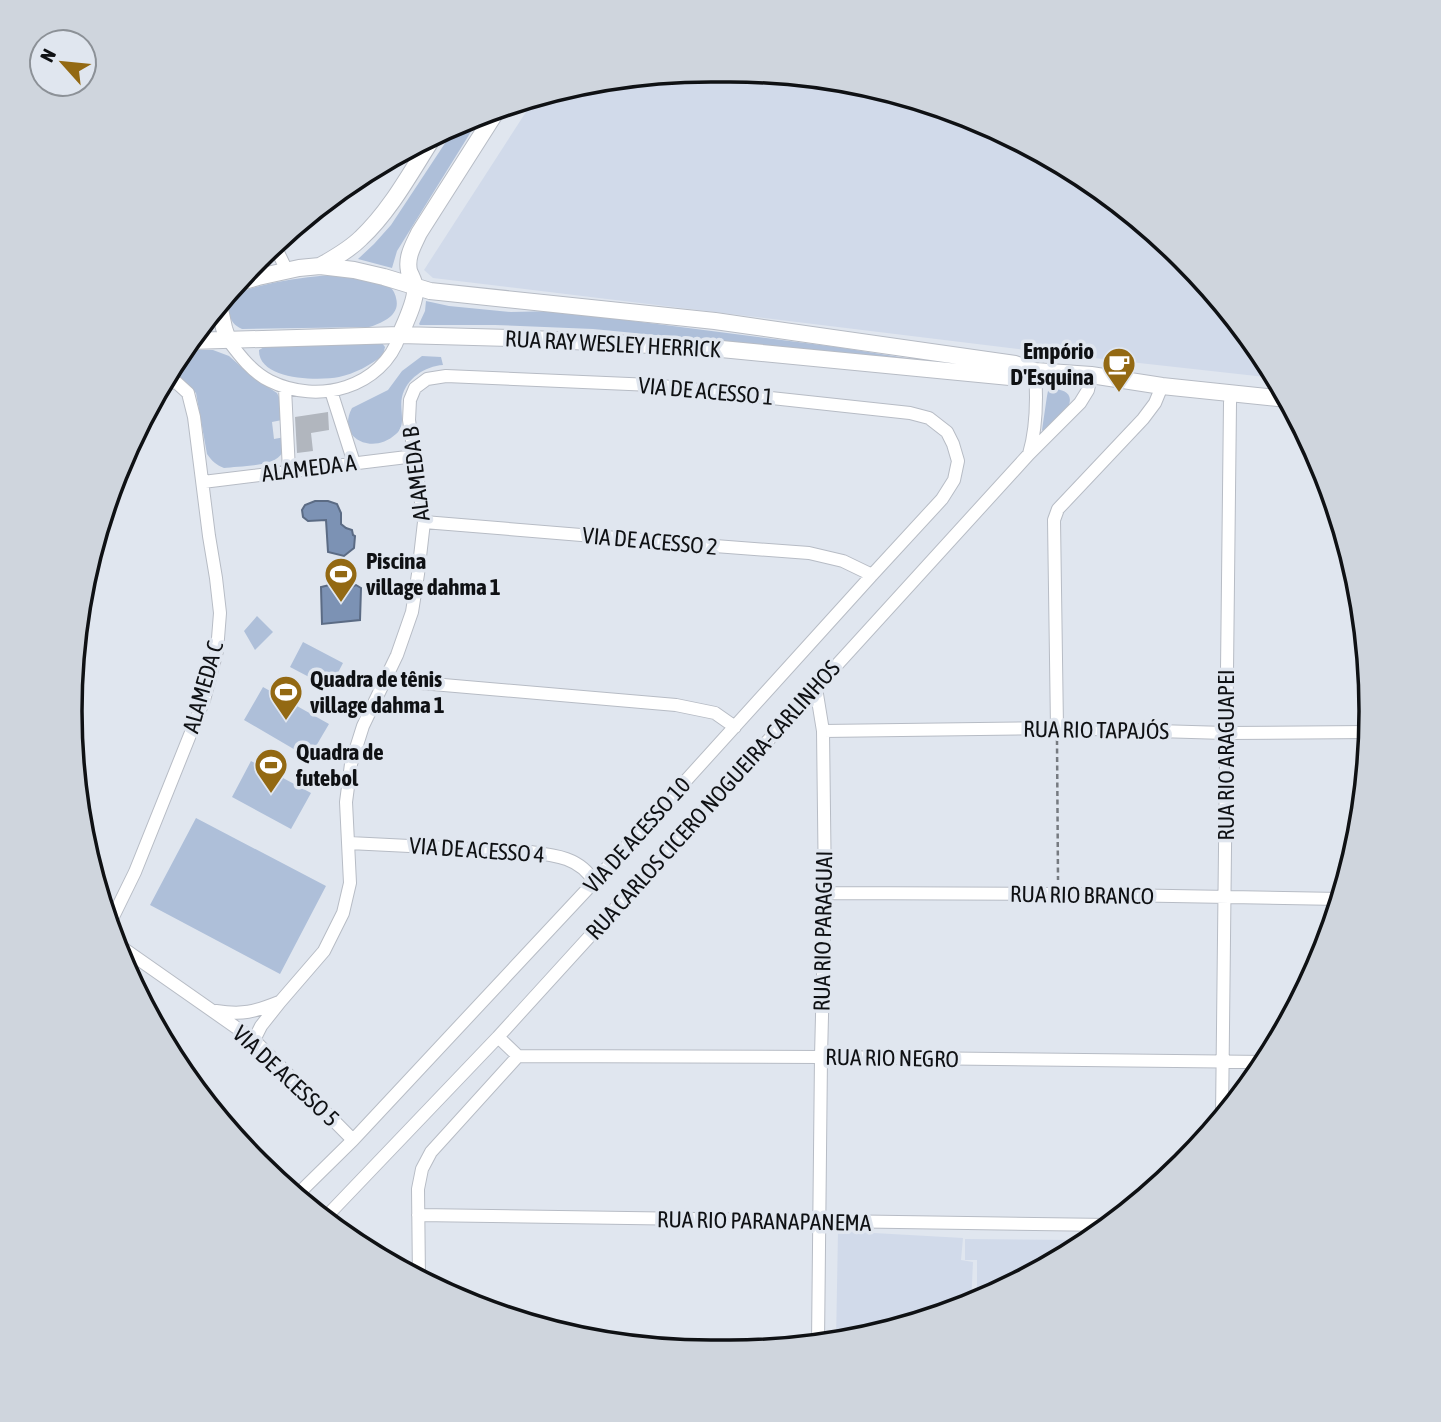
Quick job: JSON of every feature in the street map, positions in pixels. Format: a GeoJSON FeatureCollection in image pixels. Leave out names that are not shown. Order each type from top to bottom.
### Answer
{"type":"FeatureCollection","features":[{"type":"Feature","properties":{"kind":"street"},"geometry":{"type":"LineString","coordinates":[[221,316],[228,340],[240,357],[253,370],[285,388],[331,391],[361,381],[374,372],[395,349],[412,302],[415,288],[408,262],[411,250],[489,123]]}},
{"type":"Feature","properties":{"kind":"street"},"geometry":{"type":"LineString","coordinates":[[320,266],[341,254],[377,222],[423,152]]}},
{"type":"Feature","properties":{"kind":"street"},"geometry":{"type":"LineString","coordinates":[[279,254],[287,271]]}},
{"type":"Feature","properties":{"kind":"street","name":"RUA RAY WESLEY HERRICK"},"geometry":{"type":"LineString","coordinates":[[254,279],[320,266],[384,276],[430,291],[715,321],[1015,364],[1035,371],[1091,375],[1162,386],[1275,398]]}},
{"type":"Feature","properties":{"kind":"street","name":"RUA RAY WESLEY HERRICK"},"geometry":{"type":"LineString","coordinates":[[203,341],[400,335],[512,338],[711,348],[1010,377],[1035,371]]}},
{"type":"Feature","properties":{"kind":"street"},"geometry":{"type":"LineString","coordinates":[[1029,454],[1035,424],[1035,371]]}},
{"type":"Feature","properties":{"kind":"street","name":"RUA CARLOS CICERO NOGUEIRA-CARLINHOS"},"geometry":{"type":"LineString","coordinates":[[331,1212],[498,1037],[1029,454],[1080,403],[1088,390],[1091,375]]}},
{"type":"Feature","properties":{"kind":"street","name":"VIA DE ACESSO 1"},"geometry":{"type":"LineString","coordinates":[[426,379],[446,376],[652,385],[910,412],[929,418],[947,432],[958,461]]}},
{"type":"Feature","properties":{"kind":"street","name":"ALAMEDA B"},"geometry":{"type":"LineString","coordinates":[[254,1040],[279,1002],[324,951],[343,914],[350,883],[345,802],[351,764],[363,726],[397,655],[412,612],[418,575],[424,522],[409,420],[410,400],[415,388],[426,379]]}},
{"type":"Feature","properties":{"kind":"street","name":"ALAMEDA C"},"geometry":{"type":"LineString","coordinates":[[116,912],[135,872],[195,724],[217,651],[220,613],[194,417],[188,393],[175,383]]}},
{"type":"Feature","properties":{"kind":"street"},"geometry":{"type":"LineString","coordinates":[[1057,728],[1054,520],[1069,496],[1104,463],[1143,419],[1155,403],[1162,386]]}},
{"type":"Feature","properties":{"kind":"street"},"geometry":{"type":"LineString","coordinates":[[285,388],[289,471]]}},
{"type":"Feature","properties":{"kind":"street"},"geometry":{"type":"LineString","coordinates":[[331,391],[354,463]]}},
{"type":"Feature","properties":{"kind":"street","name":"RUA RIO ARAGUAPEI"},"geometry":{"type":"LineString","coordinates":[[1222,1103],[1231,392]]}},
{"type":"Feature","properties":{"kind":"street","name":"ALAMEDA A"},"geometry":{"type":"LineString","coordinates":[[203,482],[415,456]]}},
{"type":"Feature","properties":{"kind":"street","name":"VIA DE ACESSO 10"},"geometry":{"type":"LineString","coordinates":[[303,1189],[353,1140],[594,882],[943,499],[954,480],[958,461]]}},
{"type":"Feature","properties":{"kind":"street","name":"VIA DE ACESSO 2"},"geometry":{"type":"LineString","coordinates":[[424,522],[809,552],[843,561],[872,575]]}},
{"type":"Feature","properties":{"kind":"street"},"geometry":{"type":"LineString","coordinates":[[386,680],[676,705],[715,713],[735,727]]}},
{"type":"Feature","properties":{"kind":"street","name":"RUA RIO PARAGUAI"},"geometry":{"type":"LineString","coordinates":[[817,688],[823,731],[825,893],[818,1333]]}},
{"type":"Feature","properties":{"kind":"street","name":"RUA RIO TAPAJÓS"},"geometry":{"type":"LineString","coordinates":[[823,731],[1057,728],[1225,733],[1358,732]]}},
{"type":"Feature","properties":{"kind":"street","name":"VIA DE ACESSO 4"},"geometry":{"type":"LineString","coordinates":[[349,843],[530,852],[559,856],[582,866],[594,882]]}},
{"type":"Feature","properties":{"kind":"street","name":"RUA RIO BRANCO"},"geometry":{"type":"LineString","coordinates":[[825,893],[1329,899]]}},
{"type":"Feature","properties":{"kind":"street","name":"VIA DE ACESSO 5"},"geometry":{"type":"LineString","coordinates":[[131,954],[254,1040],[353,1140]]}},
{"type":"Feature","properties":{"kind":"street"},"geometry":{"type":"LineString","coordinates":[[211,1010],[247,1013],[279,1002]]}},
{"type":"Feature","properties":{"kind":"street"},"geometry":{"type":"LineString","coordinates":[[419,1268],[418,1189],[422,1169],[430,1152],[518,1056],[498,1037]]}},
{"type":"Feature","properties":{"kind":"street","name":"RUA RIO NEGRO"},"geometry":{"type":"LineString","coordinates":[[518,1056],[1252,1062]]}},
{"type":"Feature","properties":{"kind":"street","name":"RUA RIO PARANAPANEMA"},"geometry":{"type":"LineString","coordinates":[[418,1214],[1092,1225]]}},
{"type":"Feature","properties":{"kind":"path"},"geometry":{"type":"LineString","coordinates":[[1057,728],[1058,894]]}},
{"type":"Feature","properties":{"kind":"shaded area"},"geometry":{"type":"Polygon","coordinates":[[[711,82],[812,88],[893,104],[971,130],[1044,166],[1079,188],[1145,238],[1175,266],[1229,328],[1262,377],[433,278],[424,270],[527,110],[588,94],[670,84],[711,82]]]}},
{"type":"Feature","properties":{"kind":"shaded area"},"geometry":{"type":"Polygon","coordinates":[[[473,129],[397,251],[392,268],[358,259],[391,225],[447,141],[473,129]]]}},
{"type":"Feature","properties":{"kind":"shaded area"},"geometry":{"type":"Polygon","coordinates":[[[353,276],[381,282],[393,290],[396,309],[385,321],[369,327],[242,329],[230,318],[230,305],[242,292],[310,277],[353,276]]]}},
{"type":"Feature","properties":{"kind":"shaded area"},"geometry":{"type":"Polygon","coordinates":[[[426,301],[511,312],[556,311],[925,361],[593,329],[420,325],[426,301]]]}},
{"type":"Feature","properties":{"kind":"shaded area"},"geometry":{"type":"Polygon","coordinates":[[[382,343],[385,347],[383,355],[373,362],[351,374],[329,378],[304,378],[278,373],[261,360],[259,350],[266,346],[382,343]]]}},
{"type":"Feature","properties":{"kind":"shaded area"},"geometry":{"type":"Polygon","coordinates":[[[196,350],[213,350],[229,356],[254,378],[277,393],[282,420],[272,422],[274,439],[285,437],[283,451],[278,458],[247,466],[224,468],[216,464],[207,454],[196,393],[179,377],[196,350]]]}},
{"type":"Feature","properties":{"kind":"shaded area"},"geometry":{"type":"Polygon","coordinates":[[[422,356],[441,357],[443,365],[423,371],[412,379],[404,390],[401,402],[402,422],[396,434],[377,443],[359,440],[349,428],[348,419],[352,408],[388,390],[402,371],[422,356]]]}},
{"type":"Feature","properties":{"kind":"shaded area"},"geometry":{"type":"Polygon","coordinates":[[[1048,391],[1064,391],[1070,401],[1044,432],[1042,430],[1048,391]]]}},
{"type":"Feature","properties":{"kind":"shaded area"},"geometry":{"type":"Polygon","coordinates":[[[315,501],[337,504],[341,513],[341,524],[352,530],[355,536],[354,548],[344,556],[328,552],[326,520],[308,521],[303,517],[302,510],[305,505],[315,501]]]}},
{"type":"Feature","properties":{"kind":"shaded area","name":"Piscina village dahma 1"},"geometry":{"type":"Polygon","coordinates":[[[346,581],[349,588],[356,585],[361,588],[360,620],[322,624],[321,587],[346,581]]]}},
{"type":"Feature","properties":{"kind":"shaded area"},"geometry":{"type":"Polygon","coordinates":[[[257,616],[273,632],[255,650],[244,631],[257,616]]]}},
{"type":"Feature","properties":{"kind":"shaded area"},"geometry":{"type":"Polygon","coordinates":[[[303,642],[343,663],[330,688],[290,667],[303,642]]]}},
{"type":"Feature","properties":{"kind":"shaded area","name":"Quadra de tênis village dahma 1"},"geometry":{"type":"Polygon","coordinates":[[[263,687],[329,724],[309,758],[244,720],[263,687]]]}},
{"type":"Feature","properties":{"kind":"shaded area","name":"Quadra de futebol"},"geometry":{"type":"Polygon","coordinates":[[[251,761],[311,793],[291,829],[232,797],[251,761]]]}},
{"type":"Feature","properties":{"kind":"shaded area"},"geometry":{"type":"Polygon","coordinates":[[[196,818],[326,886],[280,974],[150,905],[196,818]]]}},
{"type":"Feature","properties":{"kind":"shaded area"},"geometry":{"type":"Polygon","coordinates":[[[838,1231],[963,1238],[961,1260],[973,1262],[972,1292],[893,1318],[836,1330],[838,1231]]]}},
{"type":"Feature","properties":{"kind":"shaded area"},"geometry":{"type":"Polygon","coordinates":[[[965,1239],[1070,1240],[1044,1256],[977,1289],[977,1260],[965,1260],[965,1239]]]}},
{"type":"Feature","properties":{"kind":"building"},"geometry":{"type":"Polygon","coordinates":[[[328,412],[329,430],[311,433],[313,451],[297,453],[295,417],[328,412]]]}},
{"type":"Feature","properties":{"kind":"place","name":"Empório D'Esquina"},"geometry":{"type":"Point","coordinates":[1119,394]}},
{"type":"Feature","properties":{"kind":"place","name":"Piscina village dahma 1"},"geometry":{"type":"Point","coordinates":[341,604]}},
{"type":"Feature","properties":{"kind":"place","name":"Quadra de tênis village dahma 1"},"geometry":{"type":"Point","coordinates":[286,722]}},
{"type":"Feature","properties":{"kind":"place","name":"Quadra de futebol"},"geometry":{"type":"Point","coordinates":[271,795]}}]}
